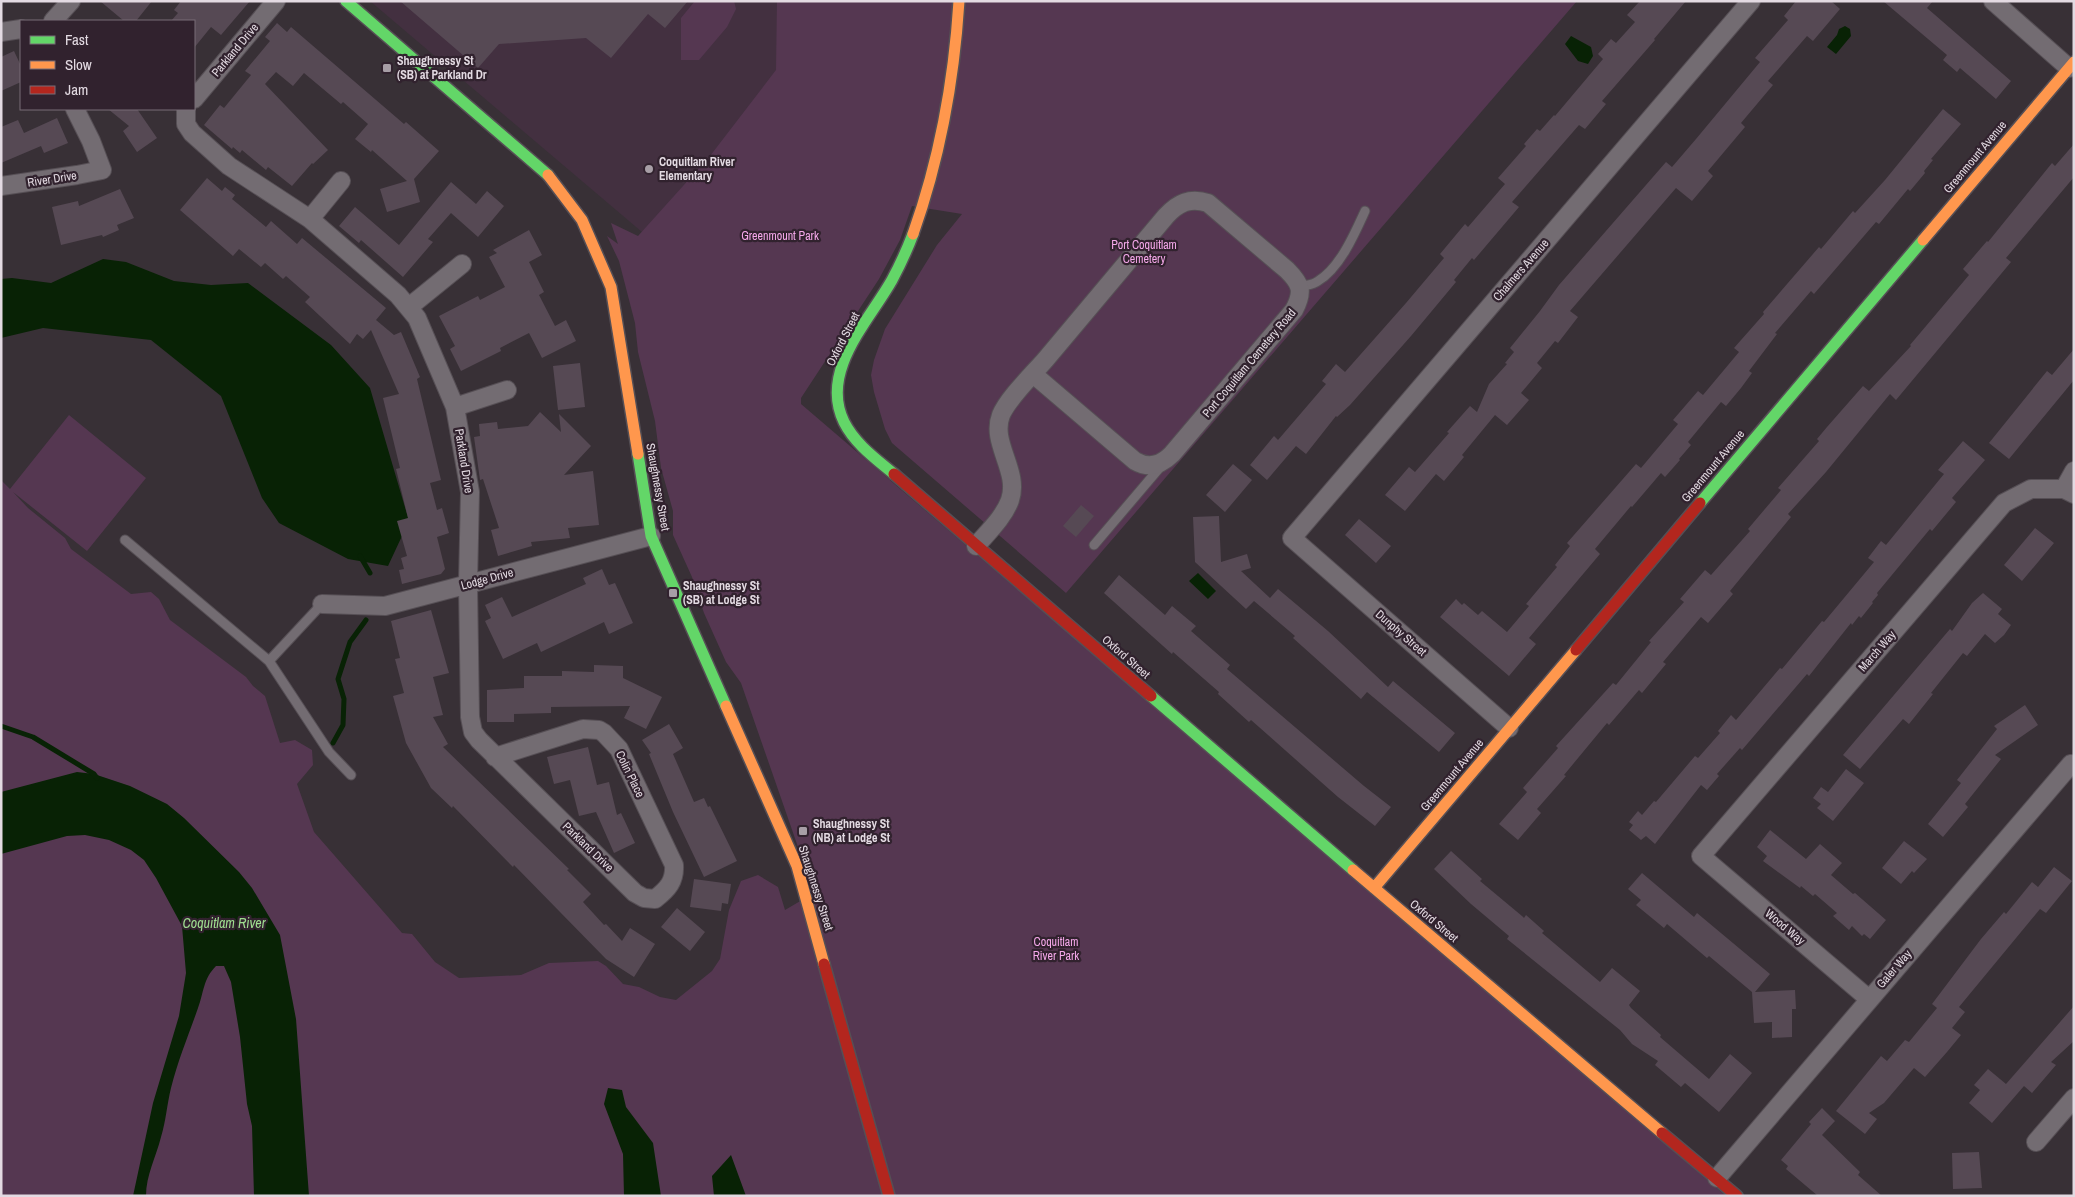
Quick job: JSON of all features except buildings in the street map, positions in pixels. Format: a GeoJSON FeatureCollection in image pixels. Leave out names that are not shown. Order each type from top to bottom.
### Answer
{"type":"FeatureCollection","features":[{"type":"Feature","properties":{"kind":"street"},"geometry":{"type":"LineString","coordinates":[[54,20],[71,1]]}},
{"type":"Feature","properties":{"kind":"street","name":"Parkland Drive"},"geometry":{"type":"LineString","coordinates":[[195,98],[276,1]]}},
{"type":"Feature","properties":{"kind":"street","name":"Shaughnessy Street"},"geometry":{"type":"LineString","coordinates":[[346,1],[547,174],[582,220],[611,287],[651,536],[798,866],[889,1196]]}},
{"type":"Feature","properties":{"kind":"street","name":"Oxford Street"},"geometry":{"type":"LineString","coordinates":[[959,1],[957,39],[949,97],[933,168],[918,222],[898,268],[843,364],[838,381],[838,398],[843,419],[850,432],[862,447],[976,546],[1374,888],[1737,1196]]}},
{"type":"Feature","properties":{"kind":"street","name":"Chalmers Avenue"},"geometry":{"type":"LineString","coordinates":[[1292,538],[1751,1]]}},
{"type":"Feature","properties":{"kind":"street"},"geometry":{"type":"LineString","coordinates":[[1993,1],[2072,67]]}},
{"type":"Feature","properties":{"kind":"street"},"geometry":{"type":"LineString","coordinates":[[1,32],[20,29]]}},
{"type":"Feature","properties":{"kind":"street","name":"Greenmount Avenue"},"geometry":{"type":"LineString","coordinates":[[1374,888],[2072,67]]}},
{"type":"Feature","properties":{"kind":"street","name":"River Drive"},"geometry":{"type":"LineString","coordinates":[[1,186],[77,176],[102,170],[76,110]]}},
{"type":"Feature","properties":{"kind":"street","name":"Parkland Drive"},"geometry":{"type":"LineString","coordinates":[[186,110],[186,124],[204,145],[249,180],[310,219],[409,307],[417,318],[455,407],[470,492],[468,584],[473,732],[495,757],[635,893]]}},
{"type":"Feature","properties":{"kind":"street"},"geometry":{"type":"LineString","coordinates":[[310,219],[341,181]]}},
{"type":"Feature","properties":{"kind":"street"},"geometry":{"type":"LineString","coordinates":[[976,546],[1010,502],[1012,476],[1000,438],[999,421],[1004,409],[1166,216],[1180,204],[1201,200],[1208,202],[1287,270],[1296,279],[1300,287]]}},
{"type":"Feature","properties":{"kind":"street"},"geometry":{"type":"LineString","coordinates":[[409,307],[462,264]]}},
{"type":"Feature","properties":{"kind":"street","name":"Port Coquitlam Cemetery Road"},"geometry":{"type":"LineString","coordinates":[[1033,374],[1135,461],[1146,465],[1153,465],[1166,460],[1172,454],[1294,310],[1301,294],[1300,287]]}},
{"type":"Feature","properties":{"kind":"street"},"geometry":{"type":"LineString","coordinates":[[455,407],[507,390]]}},
{"type":"Feature","properties":{"kind":"street"},"geometry":{"type":"LineString","coordinates":[[2069,492],[2074,471]]}},
{"type":"Feature","properties":{"kind":"street","name":"March Way"},"geometry":{"type":"LineString","coordinates":[[1701,856],[2004,503],[2031,489],[2069,492]]}},
{"type":"Feature","properties":{"kind":"street","name":"Lodge Drive"},"geometry":{"type":"LineString","coordinates":[[322,604],[385,606],[651,536]]}},
{"type":"Feature","properties":{"kind":"street","name":"Dunphy Street"},"geometry":{"type":"LineString","coordinates":[[1292,538],[1510,728]]}},
{"type":"Feature","properties":{"kind":"street","name":"Colin Place"},"geometry":{"type":"LineString","coordinates":[[495,757],[583,729],[599,730],[611,739],[619,749],[674,865],[674,875],[670,886],[655,899],[644,898],[635,893]]}},
{"type":"Feature","properties":{"kind":"street","name":"Galer Way"},"geometry":{"type":"LineString","coordinates":[[1717,1178],[2071,764],[2074,766]]}},
{"type":"Feature","properties":{"kind":"street","name":"Wood Way"},"geometry":{"type":"LineString","coordinates":[[1701,856],[1869,999]]}},
{"type":"Feature","properties":{"kind":"street"},"geometry":{"type":"LineString","coordinates":[[2036,1142],[2074,1098]]}},
{"type":"Feature","properties":{"kind":"lane"},"geometry":{"type":"LineString","coordinates":[[1300,287],[1319,281],[1337,263],[1353,237],[1365,210]]}},
{"type":"Feature","properties":{"kind":"lane"},"geometry":{"type":"LineString","coordinates":[[1094,545],[1172,454]]}},
{"type":"Feature","properties":{"kind":"lane"},"geometry":{"type":"LineString","coordinates":[[125,540],[269,661],[329,752],[351,775]]}},
{"type":"Feature","properties":{"kind":"lane"},"geometry":{"type":"LineString","coordinates":[[269,661],[322,604]]}},
{"type":"Feature","properties":{"kind":"shaded area","name":"Coquitlam River Elementary"},"geometry":{"type":"Polygon","coordinates":[[[370,1],[817,1],[812,50],[662,249],[370,1]]]}},
{"type":"Feature","properties":{"kind":"green space"},"geometry":{"type":"Polygon","coordinates":[[[695,1],[734,1],[736,9],[727,27],[699,60],[681,60],[681,18],[695,1]]]}},
{"type":"Feature","properties":{"kind":"green space","name":"Coquitlam River Park"},"geometry":{"type":"Polygon","coordinates":[[[777,1],[1577,1],[1066,593],[892,443],[885,429],[874,392],[871,375],[885,329],[937,245],[962,214],[912,206],[900,240],[879,279],[801,398],[801,404],[1726,1196],[1,1196],[1,480],[10,489],[69,415],[146,478],[87,551],[13,492],[28,508],[65,538],[71,549],[131,594],[151,592],[159,599],[170,620],[246,677],[265,696],[280,743],[295,740],[312,750],[313,765],[297,784],[314,832],[402,933],[412,934],[435,962],[459,978],[521,975],[549,963],[598,961],[606,966],[623,984],[639,987],[660,997],[676,1000],[712,971],[720,959],[729,910],[741,881],[758,875],[778,887],[785,910],[814,893],[741,683],[726,662],[673,535],[673,511],[661,468],[655,421],[638,352],[635,323],[619,261],[607,236],[618,244],[611,223],[638,236],[710,156],[776,70],[777,1]]]}},
{"type":"Feature","properties":{"kind":"water"},"geometry":{"type":"Polygon","coordinates":[[[1845,26],[1850,29],[1851,36],[1836,54],[1827,47],[1837,35],[1839,29],[1845,26]]]}},
{"type":"Feature","properties":{"kind":"water"},"geometry":{"type":"Polygon","coordinates":[[[1571,36],[1591,47],[1593,56],[1588,64],[1578,61],[1565,44],[1571,36]]]}},
{"type":"Feature","properties":{"kind":"water"},"geometry":{"type":"Polygon","coordinates":[[[103,259],[126,262],[174,281],[211,285],[248,283],[331,345],[370,388],[409,521],[388,566],[348,559],[279,523],[262,498],[221,396],[151,340],[43,328],[1,338],[1,279],[12,278],[51,283],[103,259]]]}},
{"type":"Feature","properties":{"kind":"water"},"geometry":{"type":"Polygon","coordinates":[[[1198,573],[1216,591],[1208,599],[1189,581],[1198,573]]]}},
{"type":"Feature","properties":{"kind":"water","name":"Coquitlam River"},"geometry":{"type":"Polygon","coordinates":[[[77,772],[94,774],[130,786],[167,804],[239,872],[252,888],[280,935],[296,1019],[309,1196],[254,1196],[252,1126],[247,1104],[240,1037],[231,982],[224,966],[216,966],[206,981],[177,1067],[163,1131],[149,1173],[146,1196],[133,1196],[153,1103],[179,1016],[186,973],[182,926],[144,860],[131,850],[109,840],[85,835],[67,836],[1,854],[1,792],[77,772]]]}},
{"type":"Feature","properties":{"kind":"water"},"geometry":{"type":"Polygon","coordinates":[[[608,1088],[622,1090],[626,1107],[653,1143],[661,1196],[624,1196],[623,1154],[604,1104],[608,1088]]]}},
{"type":"Feature","properties":{"kind":"water"},"geometry":{"type":"Polygon","coordinates":[[[731,1155],[746,1196],[714,1196],[712,1176],[731,1155]]]}},
{"type":"Feature","properties":{"kind":"waterway"},"geometry":{"type":"LineString","coordinates":[[360,556],[370,573]]}},
{"type":"Feature","properties":{"kind":"waterway"},"geometry":{"type":"LineString","coordinates":[[333,743],[343,725],[344,699],[338,679],[350,642],[366,620]]}},
{"type":"Feature","properties":{"kind":"waterway"},"geometry":{"type":"LineString","coordinates":[[1,726],[33,737],[94,774],[97,778]]}},
{"type":"Feature","properties":{"kind":"traffic: fast"},"geometry":{"type":"LineString","coordinates":[[346,1],[548,175]]}},
{"type":"Feature","properties":{"kind":"traffic: fast"},"geometry":{"type":"LineString","coordinates":[[894,474],[866,451],[844,422],[838,403],[838,384],[842,365],[850,347],[892,280],[913,234]]}},
{"type":"Feature","properties":{"kind":"traffic: fast"},"geometry":{"type":"LineString","coordinates":[[1700,503],[1923,240]]}},
{"type":"Feature","properties":{"kind":"traffic: fast"},"geometry":{"type":"LineString","coordinates":[[638,454],[651,536],[726,706]]}},
{"type":"Feature","properties":{"kind":"traffic: fast"},"geometry":{"type":"LineString","coordinates":[[1151,696],[1353,870]]}},
{"type":"Feature","properties":{"kind":"traffic: slow"},"geometry":{"type":"LineString","coordinates":[[913,234],[931,177],[944,119],[954,60],[959,1]]}},
{"type":"Feature","properties":{"kind":"traffic: slow"},"geometry":{"type":"LineString","coordinates":[[1923,240],[2074,62]]}},
{"type":"Feature","properties":{"kind":"traffic: slow"},"geometry":{"type":"LineString","coordinates":[[548,175],[582,220],[611,287],[638,454]]}},
{"type":"Feature","properties":{"kind":"traffic: slow"},"geometry":{"type":"LineString","coordinates":[[1374,888],[1576,650]]}},
{"type":"Feature","properties":{"kind":"traffic: slow"},"geometry":{"type":"LineString","coordinates":[[726,706],[797,866],[824,964]]}},
{"type":"Feature","properties":{"kind":"traffic: slow"},"geometry":{"type":"LineString","coordinates":[[1353,870],[1662,1133]]}},
{"type":"Feature","properties":{"kind":"traffic: jam"},"geometry":{"type":"LineString","coordinates":[[894,474],[1151,696]]}},
{"type":"Feature","properties":{"kind":"traffic: jam"},"geometry":{"type":"LineString","coordinates":[[1576,650],[1700,503]]}},
{"type":"Feature","properties":{"kind":"traffic: jam"},"geometry":{"type":"LineString","coordinates":[[824,964],[889,1196]]}},
{"type":"Feature","properties":{"kind":"traffic: jam"},"geometry":{"type":"LineString","coordinates":[[1662,1133],[1737,1196]]}},
{"type":"Feature","properties":{"kind":"place","name":"Shaughnessy St (SB) at Parkland Dr"},"geometry":{"type":"Point","coordinates":[387,68]}},
{"type":"Feature","properties":{"kind":"place","name":"Coquitlam River Elementary"},"geometry":{"type":"Point","coordinates":[649,169]}},
{"type":"Feature","properties":{"kind":"place","name":"Shaughnessy St (SB) at Lodge St"},"geometry":{"type":"Point","coordinates":[673,593]}},
{"type":"Feature","properties":{"kind":"place","name":"Shaughnessy St (NB) at Lodge St"},"geometry":{"type":"Point","coordinates":[803,831]}},
{"type":"Feature","properties":{"kind":"park label","name":"Greenmount Park"},"geometry":{"type":"Point","coordinates":[780,236]}},
{"type":"Feature","properties":{"kind":"park label","name":"Port Coquitlam Cemetery"},"geometry":{"type":"Point","coordinates":[1144,252]}}]}
